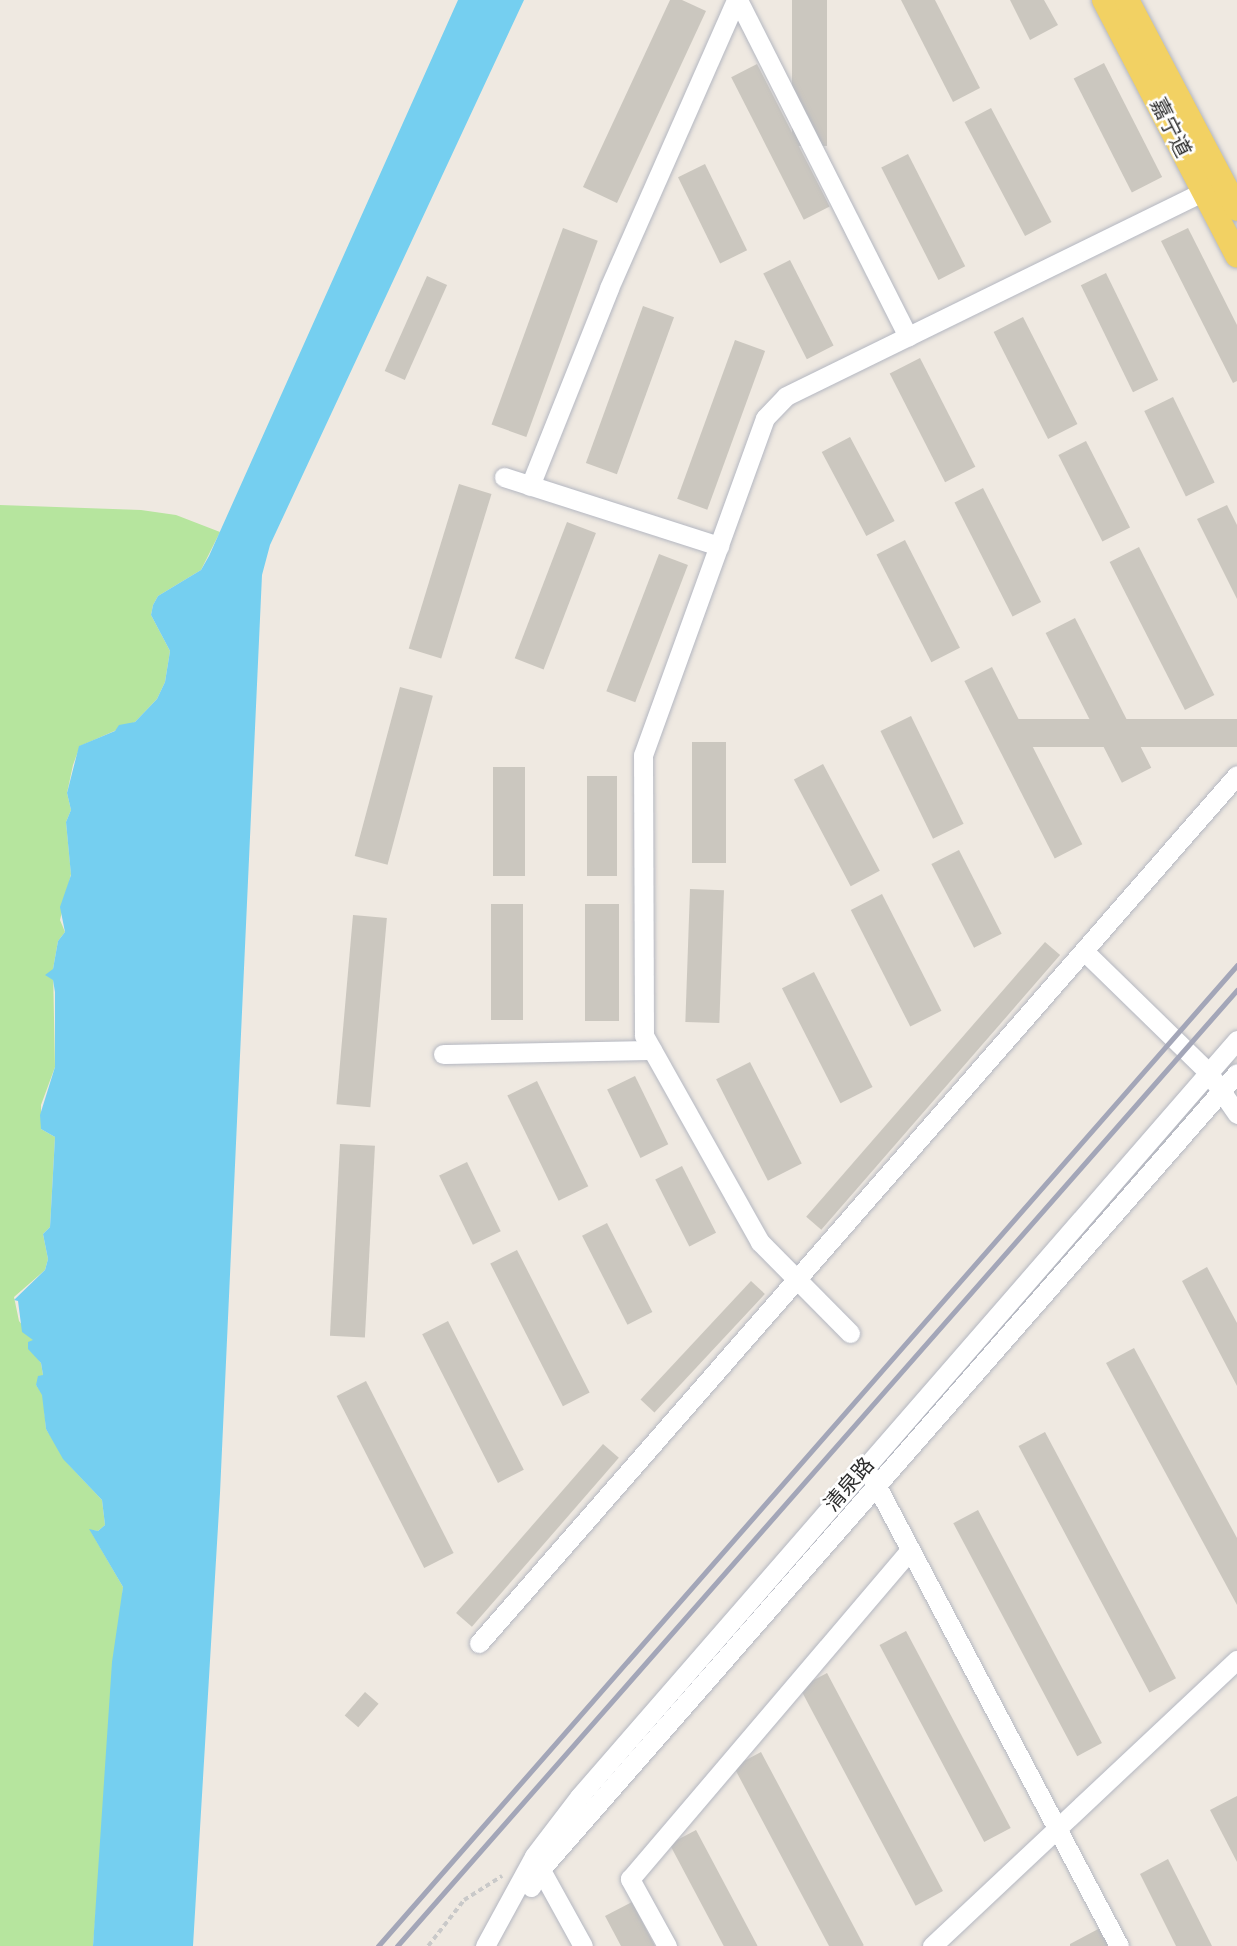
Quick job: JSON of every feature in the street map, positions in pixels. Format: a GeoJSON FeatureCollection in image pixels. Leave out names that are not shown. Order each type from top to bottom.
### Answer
{"type":"FeatureCollection","features":[{"type":"Feature","properties":{"kind":"main road","name":"嘉宁道"},"geometry":{"type":"LineString","coordinates":[[1104,0],[1212,187],[1237,209]]}},
{"type":"Feature","properties":{"kind":"main road","name":"嘉宁道"},"geometry":{"type":"LineString","coordinates":[[1127,0],[1212,187],[1237,256]]}},
{"type":"Feature","properties":{"kind":"street"},"geometry":{"type":"LineString","coordinates":[[737,0],[908,336]]}},
{"type":"Feature","properties":{"kind":"street"},"geometry":{"type":"LineString","coordinates":[[530,486],[609,288],[737,0]]}},
{"type":"Feature","properties":{"kind":"street"},"geometry":{"type":"LineString","coordinates":[[850,1333],[760,1242],[644,1035],[643,755],[765,418],[786,397],[1212,187]]}},
{"type":"Feature","properties":{"kind":"street"},"geometry":{"type":"LineString","coordinates":[[504,477],[719,546]]}},
{"type":"Feature","properties":{"kind":"street"},"geometry":{"type":"LineString","coordinates":[[479,1643],[799,1281],[1237,775]]}},
{"type":"Feature","properties":{"kind":"street"},"geometry":{"type":"LineString","coordinates":[[1084,951],[1209,1072],[1237,1114]]}},
{"type":"Feature","properties":{"kind":"street","name":"清泉路"},"geometry":{"type":"LineString","coordinates":[[485,1946],[579,1797],[1237,1040]]}},
{"type":"Feature","properties":{"kind":"street"},"geometry":{"type":"LineString","coordinates":[[443,1054],[652,1050]]}},
{"type":"Feature","properties":{"kind":"street","name":"清泉路"},"geometry":{"type":"LineString","coordinates":[[499,1946],[537,1863],[876,1485],[1237,1073]]}},
{"type":"Feature","properties":{"kind":"street"},"geometry":{"type":"LineString","coordinates":[[867,1467],[1119,1946]]}},
{"type":"Feature","properties":{"kind":"street"},"geometry":{"type":"LineString","coordinates":[[667,1946],[631,1879],[911,1550]]}},
{"type":"Feature","properties":{"kind":"street"},"geometry":{"type":"LineString","coordinates":[[932,1946],[1237,1660]]}},
{"type":"Feature","properties":{"kind":"street"},"geometry":{"type":"LineString","coordinates":[[537,1863],[583,1946]]}},
{"type":"Feature","properties":{"kind":"path"},"geometry":{"type":"LineString","coordinates":[[428,1946],[464,1900],[537,1863]]}},
{"type":"Feature","properties":{"kind":"green space"},"geometry":{"type":"Polygon","coordinates":[[[0,505],[141,510],[176,515],[220,532],[201,570],[158,596],[153,605],[151,615],[170,651],[165,682],[157,699],[135,722],[80,746],[73,765],[67,793],[71,810],[66,822],[71,874],[60,920],[65,932],[58,941],[53,969],[55,1067],[41,1105],[41,1129],[55,1137],[50,1227],[43,1234],[48,1259],[45,1270],[14,1297],[19,1321],[34,1340],[31,1350],[41,1363],[43,1375],[36,1385],[43,1395],[46,1429],[69,1465],[102,1500],[105,1525],[98,1531],[90,1530],[123,1587],[93,1946],[0,1946],[0,505]]]}},
{"type":"Feature","properties":{"kind":"water"},"geometry":{"type":"Polygon","coordinates":[[[458,0],[524,0],[270,545],[262,575],[220,1493],[193,1946],[93,1946],[112,1662],[123,1587],[89,1529],[98,1531],[105,1525],[102,1500],[63,1459],[46,1429],[42,1395],[36,1385],[38,1376],[43,1375],[41,1363],[28,1349],[28,1342],[33,1340],[22,1332],[18,1301],[14,1300],[45,1270],[48,1259],[43,1234],[50,1227],[55,1137],[41,1129],[40,1115],[55,1067],[55,992],[53,980],[45,975],[53,969],[58,941],[65,932],[60,907],[71,875],[66,822],[71,810],[67,793],[79,746],[115,731],[119,725],[135,722],[157,699],[165,682],[170,651],[151,615],[153,605],[158,596],[201,570],[209,556],[458,0]]]}},
{"type":"Feature","properties":{"kind":"building"},"geometry":{"type":"Polygon","coordinates":[[[670,0],[682,0],[706,11],[617,203],[583,187],[670,0]]]}},
{"type":"Feature","properties":{"kind":"building"},"geometry":{"type":"Polygon","coordinates":[[[792,0],[827,0],[827,146],[792,146],[792,0]]]}},
{"type":"Feature","properties":{"kind":"building"},"geometry":{"type":"Polygon","coordinates":[[[901,0],[935,0],[980,88],[953,102],[901,0]]]}},
{"type":"Feature","properties":{"kind":"building"},"geometry":{"type":"Polygon","coordinates":[[[1010,0],[1044,0],[1058,25],[1030,40],[1010,0]]]}},
{"type":"Feature","properties":{"kind":"building"},"geometry":{"type":"Polygon","coordinates":[[[1104,63],[1162,177],[1132,192],[1074,78],[1104,63]]]}},
{"type":"Feature","properties":{"kind":"building"},"geometry":{"type":"Polygon","coordinates":[[[757,64],[830,207],[804,220],[731,77],[757,64]]]}},
{"type":"Feature","properties":{"kind":"building"},"geometry":{"type":"Polygon","coordinates":[[[991,108],[1052,222],[1025,236],[965,122],[991,108]]]}},
{"type":"Feature","properties":{"kind":"building"},"geometry":{"type":"Polygon","coordinates":[[[908,154],[965,266],[938,280],[881,168],[908,154]]]}},
{"type":"Feature","properties":{"kind":"building"},"geometry":{"type":"Polygon","coordinates":[[[705,164],[747,250],[720,263],[678,177],[705,164]]]}},
{"type":"Feature","properties":{"kind":"building"},"geometry":{"type":"Polygon","coordinates":[[[563,228],[598,241],[526,437],[492,424],[563,228]]]}},
{"type":"Feature","properties":{"kind":"building"},"geometry":{"type":"Polygon","coordinates":[[[1188,228],[1237,325],[1237,381],[1233,383],[1161,241],[1188,228]]]}},
{"type":"Feature","properties":{"kind":"building"},"geometry":{"type":"Polygon","coordinates":[[[790,260],[834,346],[807,359],[763,274],[790,260]]]}},
{"type":"Feature","properties":{"kind":"building"},"geometry":{"type":"Polygon","coordinates":[[[1106,273],[1158,380],[1133,392],[1081,285],[1106,273]]]}},
{"type":"Feature","properties":{"kind":"building"},"geometry":{"type":"Polygon","coordinates":[[[427,276],[447,285],[405,380],[385,371],[427,276]]]}},
{"type":"Feature","properties":{"kind":"building"},"geometry":{"type":"Polygon","coordinates":[[[643,306],[674,317],[617,474],[586,463],[643,306]]]}},
{"type":"Feature","properties":{"kind":"building"},"geometry":{"type":"Polygon","coordinates":[[[1023,317],[1077,424],[1048,439],[994,332],[1023,317]]]}},
{"type":"Feature","properties":{"kind":"building"},"geometry":{"type":"Polygon","coordinates":[[[735,340],[765,351],[707,510],[677,499],[735,340]]]}},
{"type":"Feature","properties":{"kind":"building"},"geometry":{"type":"Polygon","coordinates":[[[920,358],[975,467],[945,482],[890,373],[920,358]]]}},
{"type":"Feature","properties":{"kind":"building"},"geometry":{"type":"Polygon","coordinates":[[[1173,397],[1215,482],[1186,496],[1144,411],[1173,397]]]}},
{"type":"Feature","properties":{"kind":"building"},"geometry":{"type":"Polygon","coordinates":[[[850,437],[895,521],[866,536],[822,452],[850,437]]]}},
{"type":"Feature","properties":{"kind":"building"},"geometry":{"type":"Polygon","coordinates":[[[1086,441],[1130,527],[1102,542],[1058,455],[1086,441]]]}},
{"type":"Feature","properties":{"kind":"building"},"geometry":{"type":"Polygon","coordinates":[[[459,484],[492,494],[441,658],[409,648],[459,484]]]}},
{"type":"Feature","properties":{"kind":"building"},"geometry":{"type":"Polygon","coordinates":[[[983,488],[1041,602],[1013,617],[954,503],[983,488]]]}},
{"type":"Feature","properties":{"kind":"building"},"geometry":{"type":"Polygon","coordinates":[[[1227,505],[1237,525],[1237,599],[1197,519],[1227,505]]]}},
{"type":"Feature","properties":{"kind":"building"},"geometry":{"type":"Polygon","coordinates":[[[567,522],[596,533],[544,669],[515,658],[567,522]]]}},
{"type":"Feature","properties":{"kind":"building"},"geometry":{"type":"Polygon","coordinates":[[[905,540],[960,648],[931,662],[876,555],[905,540]]]}},
{"type":"Feature","properties":{"kind":"building"},"geometry":{"type":"Polygon","coordinates":[[[1139,547],[1214,695],[1185,710],[1110,562],[1139,547]]]}},
{"type":"Feature","properties":{"kind":"building"},"geometry":{"type":"Polygon","coordinates":[[[659,554],[688,565],[635,702],[606,691],[659,554]]]}},
{"type":"Feature","properties":{"kind":"building"},"geometry":{"type":"Polygon","coordinates":[[[1075,618],[1151,768],[1122,783],[1046,633],[1075,618]]]}},
{"type":"Feature","properties":{"kind":"building"},"geometry":{"type":"Polygon","coordinates":[[[992,667],[1082,844],[1055,858],[964,681],[992,667]]]}},
{"type":"Feature","properties":{"kind":"building"},"geometry":{"type":"Polygon","coordinates":[[[400,687],[433,696],[388,865],[355,856],[400,687]]]}},
{"type":"Feature","properties":{"kind":"building"},"geometry":{"type":"Polygon","coordinates":[[[911,716],[964,824],[933,839],[880,731],[911,716]]]}},
{"type":"Feature","properties":{"kind":"building"},"geometry":{"type":"Polygon","coordinates":[[[1001,719],[1237,719],[1237,747],[1001,747],[1001,719]]]}},
{"type":"Feature","properties":{"kind":"building"},"geometry":{"type":"Polygon","coordinates":[[[692,742],[726,742],[726,863],[692,863],[692,742]]]}},
{"type":"Feature","properties":{"kind":"building"},"geometry":{"type":"Polygon","coordinates":[[[823,764],[880,871],[851,886],[794,779],[823,764]]]}},
{"type":"Feature","properties":{"kind":"building"},"geometry":{"type":"Polygon","coordinates":[[[493,767],[525,767],[525,876],[493,876],[493,767]]]}},
{"type":"Feature","properties":{"kind":"building"},"geometry":{"type":"Polygon","coordinates":[[[587,776],[617,776],[617,876],[587,876],[587,776]]]}},
{"type":"Feature","properties":{"kind":"building"},"geometry":{"type":"Polygon","coordinates":[[[959,850],[1002,934],[974,948],[931,864],[959,850]]]}},
{"type":"Feature","properties":{"kind":"building"},"geometry":{"type":"Polygon","coordinates":[[[690,889],[724,890],[719,1023],[685,1022],[690,889]]]}},
{"type":"Feature","properties":{"kind":"building"},"geometry":{"type":"Polygon","coordinates":[[[882,894],[941,1011],[910,1027],[851,910],[882,894]]]}},
{"type":"Feature","properties":{"kind":"building"},"geometry":{"type":"Polygon","coordinates":[[[491,904],[523,904],[523,1020],[491,1020],[491,904]]]}},
{"type":"Feature","properties":{"kind":"building"},"geometry":{"type":"Polygon","coordinates":[[[585,904],[619,904],[619,1021],[585,1021],[585,904]]]}},
{"type":"Feature","properties":{"kind":"building"},"geometry":{"type":"Polygon","coordinates":[[[353,915],[387,918],[370,1107],[336,1104],[353,915]]]}},
{"type":"Feature","properties":{"kind":"building"},"geometry":{"type":"Polygon","coordinates":[[[1045,942],[1060,955],[821,1230],[806,1217],[1045,942]]]}},
{"type":"Feature","properties":{"kind":"building"},"geometry":{"type":"Polygon","coordinates":[[[814,972],[873,1087],[840,1103],[782,988],[814,972]]]}},
{"type":"Feature","properties":{"kind":"building"},"geometry":{"type":"Polygon","coordinates":[[[750,1062],[802,1164],[768,1181],[716,1079],[750,1062]]]}},
{"type":"Feature","properties":{"kind":"building"},"geometry":{"type":"Polygon","coordinates":[[[635,1076],[668,1144],[640,1158],[607,1090],[635,1076]]]}},
{"type":"Feature","properties":{"kind":"building"},"geometry":{"type":"Polygon","coordinates":[[[537,1081],[588,1186],[559,1201],[507,1095],[537,1081]]]}},
{"type":"Feature","properties":{"kind":"building"},"geometry":{"type":"Polygon","coordinates":[[[340,1144],[375,1146],[365,1338],[330,1336],[340,1144]]]}},
{"type":"Feature","properties":{"kind":"building"},"geometry":{"type":"Polygon","coordinates":[[[467,1162],[501,1231],[473,1245],[439,1176],[467,1162]]]}},
{"type":"Feature","properties":{"kind":"building"},"geometry":{"type":"Polygon","coordinates":[[[682,1166],[716,1233],[689,1246],[655,1180],[682,1166]]]}},
{"type":"Feature","properties":{"kind":"building"},"geometry":{"type":"Polygon","coordinates":[[[607,1223],[652,1312],[627,1325],[582,1236],[607,1223]]]}},
{"type":"Feature","properties":{"kind":"building"},"geometry":{"type":"Polygon","coordinates":[[[517,1250],[590,1393],[563,1406],[490,1264],[517,1250]]]}},
{"type":"Feature","properties":{"kind":"building"},"geometry":{"type":"Polygon","coordinates":[[[1207,1267],[1237,1323],[1237,1386],[1182,1281],[1207,1267]]]}},
{"type":"Feature","properties":{"kind":"building"},"geometry":{"type":"Polygon","coordinates":[[[751,1281],[765,1294],[654,1412],[641,1399],[751,1281]]]}},
{"type":"Feature","properties":{"kind":"building"},"geometry":{"type":"Polygon","coordinates":[[[448,1321],[524,1470],[498,1483],[422,1334],[448,1321]]]}},
{"type":"Feature","properties":{"kind":"building"},"geometry":{"type":"Polygon","coordinates":[[[1134,1348],[1237,1538],[1237,1605],[1106,1363],[1134,1348]]]}},
{"type":"Feature","properties":{"kind":"building"},"geometry":{"type":"Polygon","coordinates":[[[366,1381],[454,1553],[424,1568],[337,1396],[366,1381]]]}},
{"type":"Feature","properties":{"kind":"building"},"geometry":{"type":"Polygon","coordinates":[[[1045,1432],[1176,1678],[1149,1692],[1019,1446],[1045,1432]]]}},
{"type":"Feature","properties":{"kind":"building"},"geometry":{"type":"Polygon","coordinates":[[[603,1444],[619,1458],[472,1627],[456,1613],[603,1444]]]}},
{"type":"Feature","properties":{"kind":"building"},"geometry":{"type":"Polygon","coordinates":[[[978,1510],[1102,1743],[1077,1756],[953,1523],[978,1510]]]}},
{"type":"Feature","properties":{"kind":"building"},"geometry":{"type":"Polygon","coordinates":[[[906,1631],[1011,1828],[984,1842],[880,1645],[906,1631]]]}},
{"type":"Feature","properties":{"kind":"building"},"geometry":{"type":"Polygon","coordinates":[[[827,1673],[943,1891],[916,1906],[800,1688],[827,1673]]]}},
{"type":"Feature","properties":{"kind":"building"},"geometry":{"type":"Polygon","coordinates":[[[365,1692],[379,1704],[358,1727],[345,1715],[365,1692]]]}},
{"type":"Feature","properties":{"kind":"building"},"geometry":{"type":"Polygon","coordinates":[[[761,1752],[864,1945],[829,1946],[734,1767],[761,1752]]]}},
{"type":"Feature","properties":{"kind":"building"},"geometry":{"type":"Polygon","coordinates":[[[1237,1796],[1237,1862],[1210,1810],[1237,1796]]]}},
{"type":"Feature","properties":{"kind":"building"},"geometry":{"type":"Polygon","coordinates":[[[696,1830],[758,1946],[724,1946],[670,1844],[696,1830]]]}},
{"type":"Feature","properties":{"kind":"building"},"geometry":{"type":"Polygon","coordinates":[[[1168,1859],[1212,1946],[1176,1946],[1140,1874],[1168,1859]]]}},
{"type":"Feature","properties":{"kind":"building"},"geometry":{"type":"Polygon","coordinates":[[[632,1902],[655,1946],[621,1946],[605,1916],[632,1902]]]}},
{"type":"Feature","properties":{"kind":"building"},"geometry":{"type":"Polygon","coordinates":[[[1102,1927],[1111,1946],[1070,1946],[1070,1944],[1102,1927]]]}},
{"type":"Feature","properties":{"kind":"railway"},"geometry":{"type":"LineString","coordinates":[[378,1946],[1237,965]]}},
{"type":"Feature","properties":{"kind":"railway"},"geometry":{"type":"LineString","coordinates":[[397,1946],[1237,990]]}}]}
